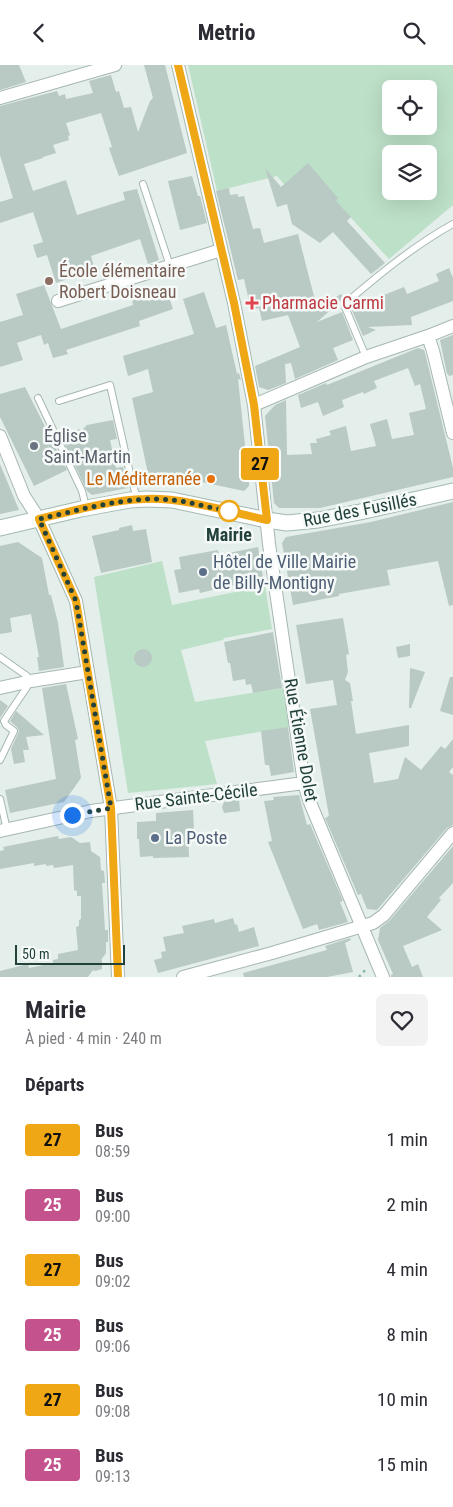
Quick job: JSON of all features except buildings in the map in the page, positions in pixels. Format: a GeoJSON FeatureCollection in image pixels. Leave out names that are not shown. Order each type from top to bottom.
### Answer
{"type":"FeatureCollection","features":[{"type":"Feature","properties":{"kind":"street"},"geometry":{"type":"LineString","coordinates":[[0,98],[88,68],[115,65]]}},
{"type":"Feature","properties":{"kind":"street","name":"Rue Étienne Dolet"},"geometry":{"type":"LineString","coordinates":[[178,65],[234,303],[254,405],[267,520],[304,783],[383,977]]}},
{"type":"Feature","properties":{"kind":"street"},"geometry":{"type":"LineString","coordinates":[[58,301],[221,250]]}},
{"type":"Feature","properties":{"kind":"street"},"geometry":{"type":"LineString","coordinates":[[254,405],[366,357],[453,326]]}},
{"type":"Feature","properties":{"kind":"street"},"geometry":{"type":"LineString","coordinates":[[428,336],[453,433]]}},
{"type":"Feature","properties":{"kind":"street"},"geometry":{"type":"LineString","coordinates":[[0,436],[24,496],[39,519],[76,601],[111,808],[118,977]]}},
{"type":"Feature","properties":{"kind":"street","name":"Rue des Fusillés"},"geometry":{"type":"LineString","coordinates":[[0,528],[86,509],[138,500],[172,500],[287,523],[318,520],[360,512],[453,491]]}},
{"type":"Feature","properties":{"kind":"street"},"geometry":{"type":"LineString","coordinates":[[0,688],[88,672]]}},
{"type":"Feature","properties":{"kind":"street","name":"Rue Sainte-Cécile"},"geometry":{"type":"LineString","coordinates":[[4,830],[91,811],[304,783]]}},
{"type":"Feature","properties":{"kind":"street"},"geometry":{"type":"LineString","coordinates":[[183,977],[373,923],[384,915],[453,833]]}},
{"type":"Feature","properties":{"kind":"lane"},"geometry":{"type":"LineString","coordinates":[[143,184],[170,266]]}},
{"type":"Feature","properties":{"kind":"lane"},"geometry":{"type":"LineString","coordinates":[[366,357],[345,307],[348,301],[391,265],[434,235],[453,225]]}},
{"type":"Feature","properties":{"kind":"lane"},"geometry":{"type":"LineString","coordinates":[[59,401],[110,385],[131,478],[138,500]]}},
{"type":"Feature","properties":{"kind":"lane"},"geometry":{"type":"LineString","coordinates":[[38,398],[82,491],[86,509]]}},
{"type":"Feature","properties":{"kind":"lane"},"geometry":{"type":"LineString","coordinates":[[0,657],[27,676],[31,681],[4,721],[14,731],[0,760]]}},
{"type":"Feature","properties":{"kind":"lane"},"geometry":{"type":"LineString","coordinates":[[0,799],[4,830]]}},
{"type":"Feature","properties":{"kind":"green space"},"geometry":{"type":"Polygon","coordinates":[[[188,65],[453,65],[453,205],[389,259],[342,208],[320,226],[277,176],[217,191],[188,65]]]}},
{"type":"Feature","properties":{"kind":"green space"},"geometry":{"type":"Polygon","coordinates":[[[162,561],[172,605],[265,586],[272,629],[224,638],[223,640],[181,650],[195,702],[283,688],[289,727],[205,741],[217,784],[128,793],[94,577],[162,561]]]}},
{"type":"Feature","properties":{"kind":"bus line","name":"27"},"geometry":{"type":"LineString","coordinates":[[118,977],[111,808],[76,601],[39,519],[130,500],[147,499],[172,500],[267,520],[254,405],[234,303],[178,65]]}},
{"type":"Feature","properties":{"kind":"place","name":"École élémentaire Robert Doisneau"},"geometry":{"type":"Point","coordinates":[49,281]}},
{"type":"Feature","properties":{"kind":"place","name":"Pharmacie Carmi"},"geometry":{"type":"Point","coordinates":[252,303]}},
{"type":"Feature","properties":{"kind":"place","name":"Église Saint-Martin"},"geometry":{"type":"Point","coordinates":[34,446]}},
{"type":"Feature","properties":{"kind":"place","name":"Le Méditerranée"},"geometry":{"type":"Point","coordinates":[211,479]}},
{"type":"Feature","properties":{"kind":"place","name":"Mairie"},"geometry":{"type":"Point","coordinates":[229,511]}},
{"type":"Feature","properties":{"kind":"place","name":"Hôtel de Ville Mairie de Billy-Montigny"},"geometry":{"type":"Point","coordinates":[203,572]}},
{"type":"Feature","properties":{"kind":"place","name":"La Poste"},"geometry":{"type":"Point","coordinates":[155,838]}},
{"type":"Feature","properties":{"kind":"route"},"geometry":{"type":"LineString","coordinates":[[72,815],[111,808],[76,601],[39,519],[130,500],[147,499],[172,500],[229,511]]}}]}
